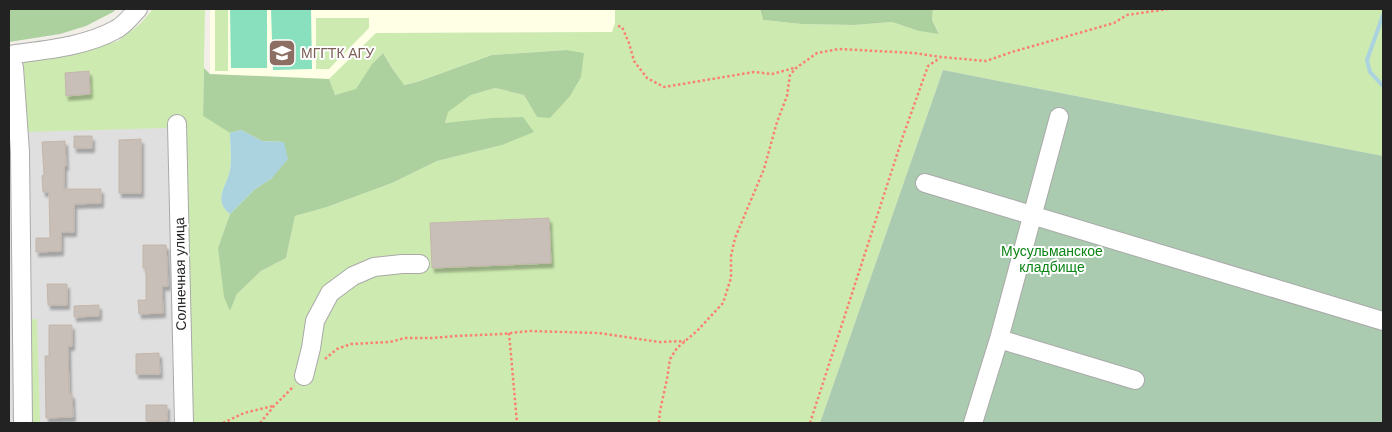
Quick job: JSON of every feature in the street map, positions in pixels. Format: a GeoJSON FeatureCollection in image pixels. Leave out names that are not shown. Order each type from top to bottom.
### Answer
{"type":"FeatureCollection","features":[{"type":"Feature","properties":{"kind":"street"},"geometry":{"type":"LineString","coordinates":[[23,423],[20,152],[14,68],[9,55],[62,47],[98,38],[117,30],[138,9]]}},
{"type":"Feature","properties":{"kind":"street"},"geometry":{"type":"LineString","coordinates":[[973,423],[999,339],[1059,118]]}},
{"type":"Feature","properties":{"kind":"street","name":"Солнечная улица"},"geometry":{"type":"LineString","coordinates":[[177,124],[184,423]]}},
{"type":"Feature","properties":{"kind":"street"},"geometry":{"type":"LineString","coordinates":[[925,183],[1383,321]]}},
{"type":"Feature","properties":{"kind":"street"},"geometry":{"type":"LineString","coordinates":[[304,376],[315,321],[330,293],[352,276],[374,267],[420,264]]}},
{"type":"Feature","properties":{"kind":"street"},"geometry":{"type":"LineString","coordinates":[[999,339],[1136,380]]}},
{"type":"Feature","properties":{"kind":"path"},"geometry":{"type":"LineString","coordinates":[[659,423],[670,359],[677,348],[697,331],[723,303],[730,278],[731,256],[735,238],[764,169],[777,122],[787,96],[790,75],[796,68],[818,53],[839,49],[914,52],[941,57],[986,61],[1114,23],[1127,14],[1168,9]]}},
{"type":"Feature","properties":{"kind":"path"},"geometry":{"type":"LineString","coordinates":[[618,26],[622,27],[634,62],[647,78],[664,87],[754,72],[772,74],[796,68]]}},
{"type":"Feature","properties":{"kind":"path"},"geometry":{"type":"LineString","coordinates":[[810,423],[903,136],[928,66],[941,57]]}},
{"type":"Feature","properties":{"kind":"path"},"geometry":{"type":"LineString","coordinates":[[260,423],[304,376],[337,349],[351,344],[390,342],[405,338],[509,334],[529,331],[599,333],[658,342],[685,341]]}},
{"type":"Feature","properties":{"kind":"path"},"geometry":{"type":"LineString","coordinates":[[509,334],[517,423]]}},
{"type":"Feature","properties":{"kind":"path"},"geometry":{"type":"LineString","coordinates":[[223,423],[244,413],[274,406]]}},
{"type":"Feature","properties":{"kind":"shaded area","name":"МГГТК АГУ"},"geometry":{"type":"Polygon","coordinates":[[[210,9],[985,9],[984,17],[612,32],[376,33],[329,79],[210,74],[210,9]]]}},
{"type":"Feature","properties":{"kind":"shaded area"},"geometry":{"type":"Polygon","coordinates":[[[9,63],[169,125],[176,423],[9,423],[9,63]]]}},
{"type":"Feature","properties":{"kind":"green space"},"geometry":{"type":"Polygon","coordinates":[[[9,9],[116,9],[86,26],[60,34],[9,42],[9,9]]]}},
{"type":"Feature","properties":{"kind":"green space"},"geometry":{"type":"Polygon","coordinates":[[[153,9],[205,9],[203,116],[230,133],[231,166],[221,198],[225,209],[230,214],[218,248],[230,311],[237,294],[261,271],[286,258],[295,216],[327,207],[392,183],[437,161],[502,145],[491,118],[445,124],[447,112],[471,95],[495,88],[524,95],[537,117],[566,50],[492,55],[417,82],[403,85],[383,53],[372,64],[356,90],[334,95],[329,79],[376,33],[612,32],[615,23],[615,9],[760,9],[763,20],[801,24],[854,25],[892,22],[919,31],[939,33],[932,20],[933,9],[1383,9],[1383,156],[943,70],[820,423],[184,423],[176,124],[166,128],[26,132],[17,58],[97,47],[118,41],[140,24],[153,9]]]}},
{"type":"Feature","properties":{"kind":"green space"},"geometry":{"type":"Polygon","coordinates":[[[215,9],[228,9],[228,71],[215,71],[215,9]]]}},
{"type":"Feature","properties":{"kind":"green space"},"geometry":{"type":"Polygon","coordinates":[[[230,9],[267,9],[267,68],[231,68],[230,9]]]}},
{"type":"Feature","properties":{"kind":"green space"},"geometry":{"type":"Polygon","coordinates":[[[271,9],[311,9],[312,69],[273,70],[271,9]]]}},
{"type":"Feature","properties":{"kind":"green space"},"geometry":{"type":"Polygon","coordinates":[[[760,9],[933,9],[932,20],[939,34],[919,31],[892,22],[854,25],[801,24],[763,20],[760,9]]]}},
{"type":"Feature","properties":{"kind":"green space"},"geometry":{"type":"Polygon","coordinates":[[[316,18],[369,18],[369,28],[329,69],[316,69],[316,18]]]}},
{"type":"Feature","properties":{"kind":"green space"},"geometry":{"type":"Polygon","coordinates":[[[566,50],[584,53],[581,77],[570,96],[550,118],[537,117],[524,95],[495,88],[471,95],[448,112],[445,123],[523,117],[534,132],[502,145],[437,161],[392,183],[327,207],[295,216],[286,258],[261,271],[237,294],[230,311],[224,297],[218,248],[230,214],[255,189],[272,178],[284,142],[262,141],[241,130],[230,133],[203,116],[204,68],[210,74],[329,79],[335,95],[356,89],[372,64],[383,53],[404,85],[492,55],[566,50]]]}},
{"type":"Feature","properties":{"kind":"green space","name":"Мусульманское кладбище"},"geometry":{"type":"Polygon","coordinates":[[[943,70],[1383,156],[1383,423],[820,423],[943,70]]]}},
{"type":"Feature","properties":{"kind":"green space"},"geometry":{"type":"Polygon","coordinates":[[[25,319],[37,319],[40,423],[29,423],[25,319]]]}},
{"type":"Feature","properties":{"kind":"water"},"geometry":{"type":"Polygon","coordinates":[[[241,130],[262,141],[284,142],[288,159],[272,178],[255,189],[230,214],[225,209],[221,198],[231,166],[230,133],[241,130]]]}},
{"type":"Feature","properties":{"kind":"building"},"geometry":{"type":"Polygon","coordinates":[[[89,71],[90,94],[66,96],[65,73],[89,71]]]}},
{"type":"Feature","properties":{"kind":"building"},"geometry":{"type":"Polygon","coordinates":[[[74,136],[92,136],[92,148],[74,148],[74,136]]]}},
{"type":"Feature","properties":{"kind":"building"},"geometry":{"type":"Polygon","coordinates":[[[141,139],[141,193],[119,193],[119,140],[141,139]]]}},
{"type":"Feature","properties":{"kind":"building"},"geometry":{"type":"Polygon","coordinates":[[[65,141],[66,166],[64,166],[64,189],[101,189],[101,203],[74,204],[74,232],[61,232],[61,251],[36,252],[36,238],[50,238],[49,192],[43,192],[42,142],[65,141]]]}},
{"type":"Feature","properties":{"kind":"building"},"geometry":{"type":"Polygon","coordinates":[[[549,218],[551,263],[432,268],[430,223],[549,218]]]}},
{"type":"Feature","properties":{"kind":"building"},"geometry":{"type":"Polygon","coordinates":[[[143,245],[166,245],[168,286],[162,286],[163,313],[139,314],[138,300],[146,300],[146,268],[143,268],[143,245]]]}},
{"type":"Feature","properties":{"kind":"building"},"geometry":{"type":"Polygon","coordinates":[[[47,284],[67,284],[67,305],[48,305],[47,284]]]}},
{"type":"Feature","properties":{"kind":"building"},"geometry":{"type":"Polygon","coordinates":[[[99,305],[99,316],[74,317],[74,306],[99,305]]]}},
{"type":"Feature","properties":{"kind":"building"},"geometry":{"type":"Polygon","coordinates":[[[49,325],[72,325],[72,346],[68,346],[69,394],[72,394],[73,417],[46,418],[45,356],[49,356],[49,325]]]}},
{"type":"Feature","properties":{"kind":"building"},"geometry":{"type":"Polygon","coordinates":[[[159,353],[160,374],[136,374],[136,354],[159,353]]]}},
{"type":"Feature","properties":{"kind":"building"},"geometry":{"type":"Polygon","coordinates":[[[146,405],[167,405],[167,421],[146,421],[146,405]]]}},
{"type":"Feature","properties":{"kind":"waterway"},"geometry":{"type":"LineString","coordinates":[[1383,15],[1367,60],[1370,72],[1383,86]]}},
{"type":"Feature","properties":{"kind":"place","name":"МГГТК АГУ"},"geometry":{"type":"Point","coordinates":[282,53]}}]}
